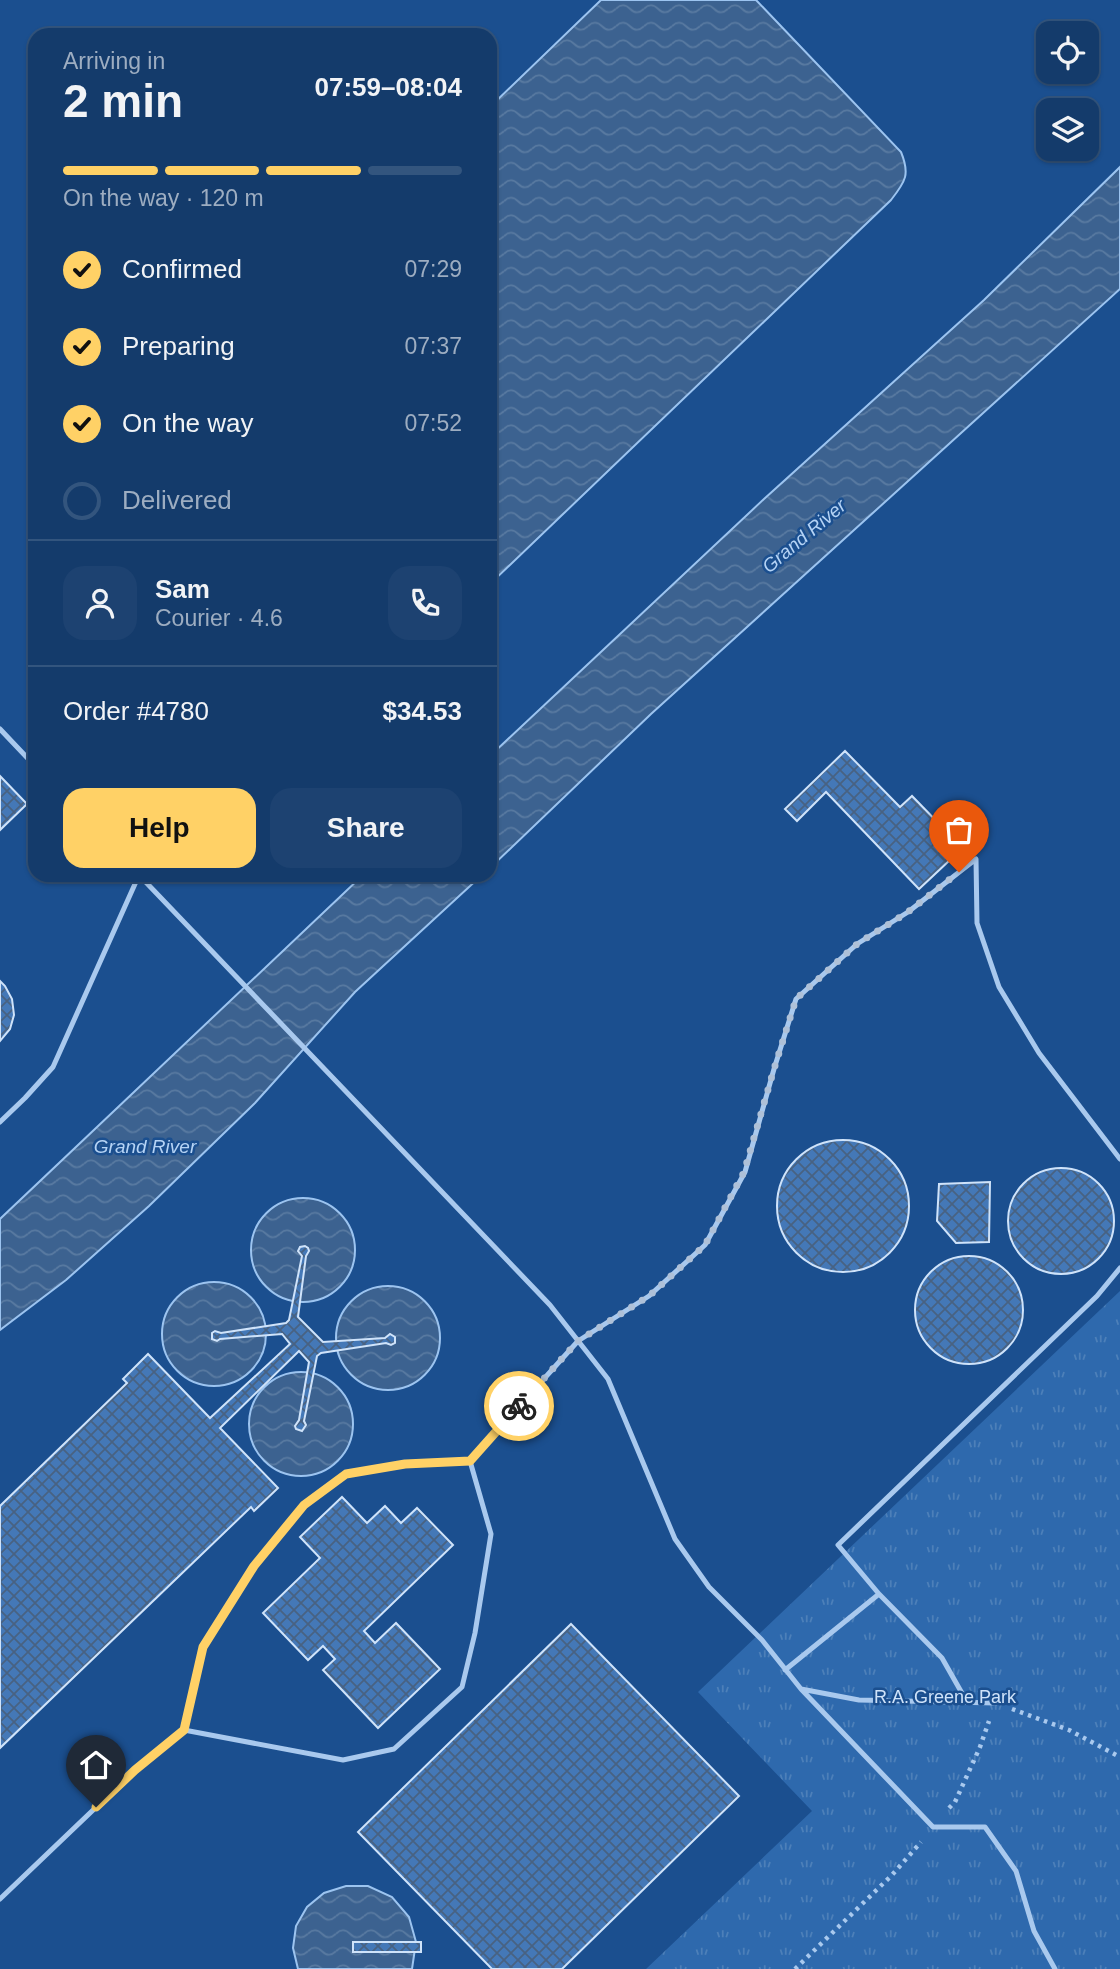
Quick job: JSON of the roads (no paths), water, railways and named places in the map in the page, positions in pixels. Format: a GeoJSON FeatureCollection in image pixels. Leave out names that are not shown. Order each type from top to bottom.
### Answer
{"type":"FeatureCollection","features":[{"type":"Feature","properties":{"kind":"lane"},"geometry":{"type":"LineString","coordinates":[[0,729],[28,759]]}},
{"type":"Feature","properties":{"kind":"lane"},"geometry":{"type":"LineString","coordinates":[[0,1899],[135,1770],[184,1730],[203,1647],[254,1566],[304,1505],[346,1474],[405,1464],[470,1461],[578,1341],[649,1296],[705,1245],[744,1172],[796,999],[857,944],[908,912],[976,859],[977,923],[999,987],[1039,1053],[1120,1159]]}},
{"type":"Feature","properties":{"kind":"lane"},"geometry":{"type":"LineString","coordinates":[[0,1122],[53,1067],[136,882]]}},
{"type":"Feature","properties":{"kind":"lane"},"geometry":{"type":"LineString","coordinates":[[146,882],[550,1305],[608,1379],[675,1539],[709,1587],[762,1640],[801,1689],[933,1828],[985,1828],[1016,1871],[1034,1931],[1055,1969]]}},
{"type":"Feature","properties":{"kind":"lane"},"geometry":{"type":"LineString","coordinates":[[967,1702],[942,1658],[879,1594],[838,1545],[1097,1296],[1120,1268]]}},
{"type":"Feature","properties":{"kind":"lane"},"geometry":{"type":"LineString","coordinates":[[184,1730],[343,1760],[394,1749],[461,1686],[475,1633],[491,1534],[470,1461]]}},
{"type":"Feature","properties":{"kind":"lane"},"geometry":{"type":"LineString","coordinates":[[785,1670],[879,1594]]}},
{"type":"Feature","properties":{"kind":"lane"},"geometry":{"type":"LineString","coordinates":[[801,1689],[859,1700],[996,1703]]}},
{"type":"Feature","properties":{"kind":"water"},"geometry":{"type":"Polygon","coordinates":[[[601,0],[756,0],[901,152],[906,172],[900,188],[891,200],[497,577],[497,100],[601,0]]]}},
{"type":"Feature","properties":{"kind":"water","name":"Grand River"},"geometry":{"type":"Polygon","coordinates":[[[1120,167],[1120,289],[651,714],[497,861],[497,749],[764,499],[984,300],[1120,167]]]}},
{"type":"Feature","properties":{"kind":"water","name":"Grand River"},"geometry":{"type":"Polygon","coordinates":[[[356,882],[474,882],[355,992],[255,1103],[149,1206],[66,1280],[0,1330],[0,1219],[356,882]]]}},
{"type":"Feature","properties":{"kind":"water"},"geometry":{"type":"Polygon","coordinates":[[[303,1198],[323,1202],[340,1213],[351,1230],[355,1250],[351,1270],[340,1287],[323,1298],[303,1302],[283,1298],[266,1287],[255,1270],[251,1250],[255,1230],[266,1213],[283,1202],[303,1198]]]}},
{"type":"Feature","properties":{"kind":"water"},"geometry":{"type":"Polygon","coordinates":[[[214,1282],[234,1286],[251,1297],[262,1314],[266,1334],[262,1354],[251,1371],[234,1382],[214,1386],[194,1382],[177,1371],[166,1354],[162,1334],[166,1314],[177,1297],[194,1286],[214,1282]]]}},
{"type":"Feature","properties":{"kind":"water"},"geometry":{"type":"Polygon","coordinates":[[[388,1286],[408,1290],[425,1301],[436,1318],[440,1338],[436,1358],[425,1375],[408,1386],[388,1390],[368,1386],[351,1375],[340,1358],[336,1338],[340,1318],[351,1301],[368,1290],[388,1286]]]}},
{"type":"Feature","properties":{"kind":"water"},"geometry":{"type":"Polygon","coordinates":[[[301,1372],[321,1376],[338,1387],[349,1404],[353,1424],[349,1444],[338,1461],[321,1472],[301,1476],[281,1472],[264,1461],[253,1444],[249,1424],[253,1404],[264,1387],[281,1376],[301,1372]]]}},
{"type":"Feature","properties":{"kind":"water"},"geometry":{"type":"Polygon","coordinates":[[[346,1886],[368,1886],[392,1897],[409,1917],[416,1942],[412,1969],[298,1969],[293,1948],[296,1926],[307,1907],[324,1893],[346,1886]]]}},
{"type":"Feature","properties":{"kind":"park label","name":"R.A. Greene Park"},"geometry":{"type":"Point","coordinates":[945,1697]}}]}
